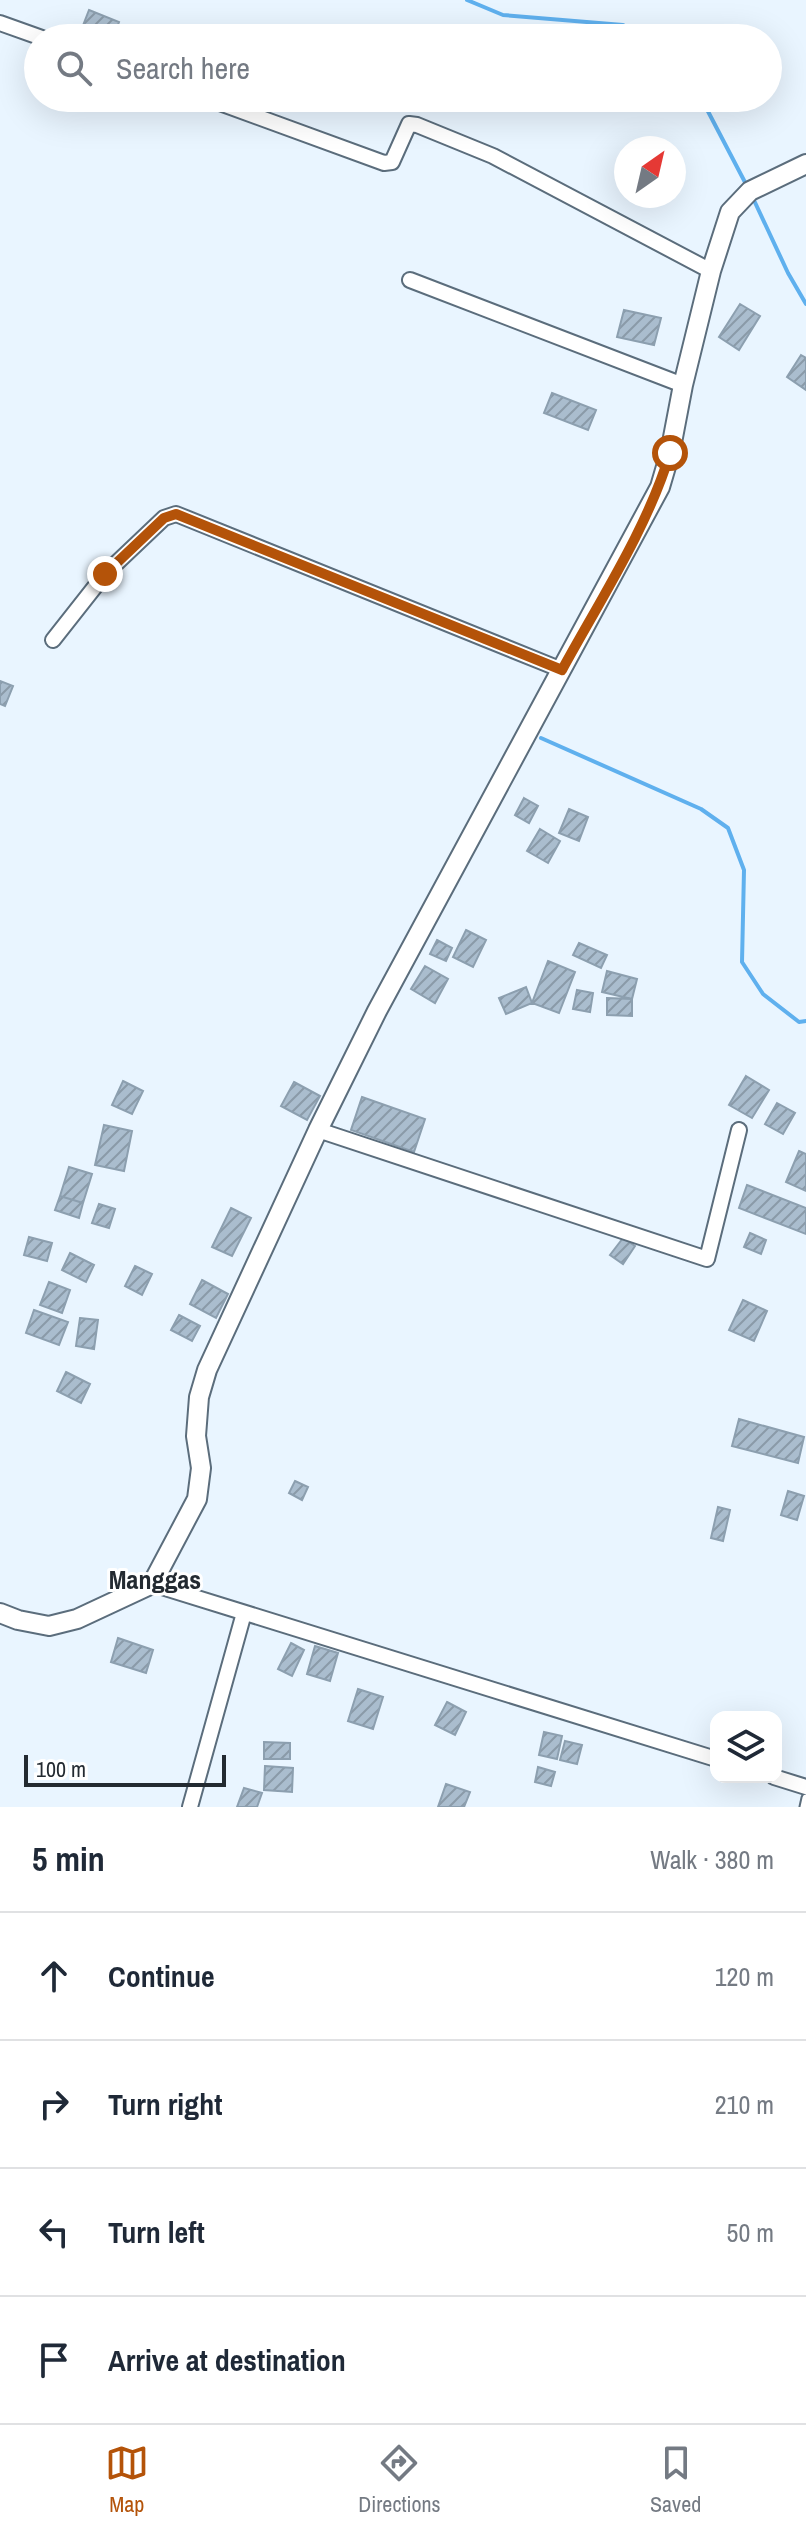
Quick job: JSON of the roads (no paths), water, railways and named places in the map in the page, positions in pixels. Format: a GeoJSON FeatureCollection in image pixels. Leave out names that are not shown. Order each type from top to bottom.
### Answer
{"type":"FeatureCollection","features":[{"type":"Feature","properties":{"kind":"street"},"geometry":{"type":"LineString","coordinates":[[0,23],[24,32]]}},
{"type":"Feature","properties":{"kind":"street"},"geometry":{"type":"LineString","coordinates":[[244,112],[384,163],[392,162],[409,124],[417,125],[493,156],[711,271]]}},
{"type":"Feature","properties":{"kind":"street"},"geometry":{"type":"LineString","coordinates":[[0,1613],[49,1626],[77,1619],[152,1584],[197,1499],[201,1468],[196,1436],[199,1397],[207,1370],[318,1130],[377,1011],[660,487],[711,271],[730,212],[750,191],[806,164]]}},
{"type":"Feature","properties":{"kind":"street"},"geometry":{"type":"LineString","coordinates":[[410,280],[683,385]]}},
{"type":"Feature","properties":{"kind":"street"},"geometry":{"type":"LineString","coordinates":[[53,640],[105,574],[164,518],[176,514],[562,670]]}},
{"type":"Feature","properties":{"kind":"street"},"geometry":{"type":"LineString","coordinates":[[318,1130],[707,1259],[739,1130]]}},
{"type":"Feature","properties":{"kind":"street"},"geometry":{"type":"LineString","coordinates":[[152,1584],[710,1757]]}},
{"type":"Feature","properties":{"kind":"street"},"geometry":{"type":"LineString","coordinates":[[190,1807],[244,1613]]}},
{"type":"Feature","properties":{"kind":"street"},"geometry":{"type":"LineString","coordinates":[[782,1780],[806,1787]]}},
{"type":"Feature","properties":{"kind":"lane"},"geometry":{"type":"LineString","coordinates":[[804,1807],[806,1798]]}},
{"type":"Feature","properties":{"kind":"waterway"},"geometry":{"type":"LineString","coordinates":[[467,0],[503,15],[611,24]]}},
{"type":"Feature","properties":{"kind":"waterway"},"geometry":{"type":"LineString","coordinates":[[708,112],[748,188]]}},
{"type":"Feature","properties":{"kind":"waterway"},"geometry":{"type":"LineString","coordinates":[[752,196],[806,304]]}},
{"type":"Feature","properties":{"kind":"waterway"},"geometry":{"type":"LineString","coordinates":[[541,738],[701,809],[728,828],[744,870],[742,962],[763,994],[799,1022],[806,1021]]}},
{"type":"Feature","properties":{"kind":"district","name":"Manggas"},"geometry":{"type":"Point","coordinates":[155,1580]}}]}
